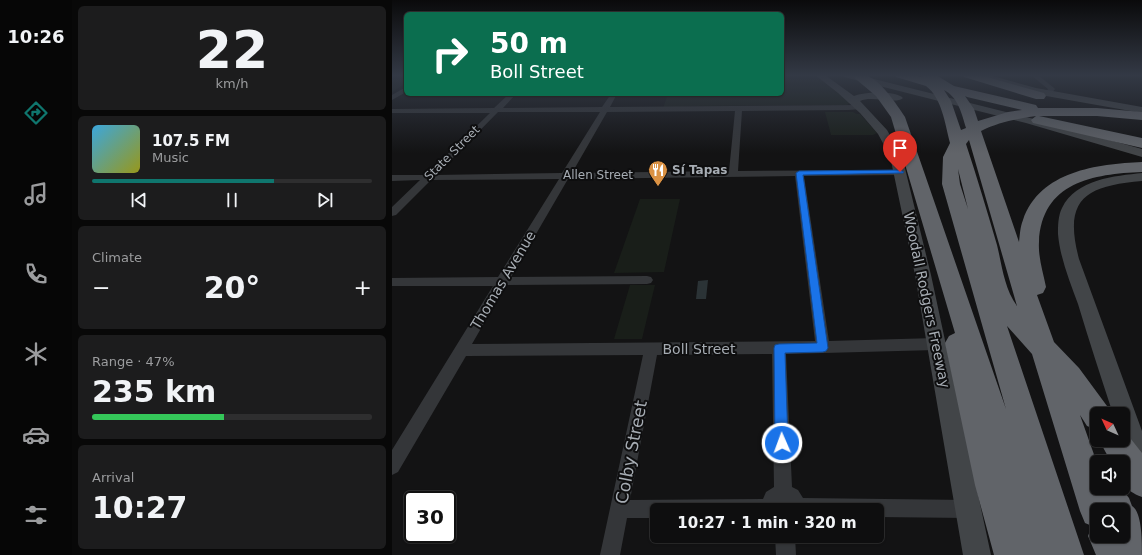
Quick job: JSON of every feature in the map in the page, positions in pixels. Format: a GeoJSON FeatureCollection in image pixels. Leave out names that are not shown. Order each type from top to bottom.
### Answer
{"type":"FeatureCollection","features":[{"type":"Feature","properties":{"kind":"highway"},"geometry":{"type":"LineString","coordinates":[[888,101],[898,117],[1039,555]]}},
{"type":"Feature","properties":{"kind":"highway"},"geometry":{"type":"LineString","coordinates":[[945,101],[980,181],[1090,477]]}},
{"type":"Feature","properties":{"kind":"highway"},"geometry":{"type":"LineString","coordinates":[[962,101],[964,103],[980,181],[987,247],[993,278],[999,295],[1008,311],[1069,376],[1091,407]]}},
{"type":"Feature","properties":{"kind":"highway"},"geometry":{"type":"LineString","coordinates":[[980,181],[992,170],[983,101]]}},
{"type":"Feature","properties":{"kind":"highway"},"geometry":{"type":"LineString","coordinates":[[1002,101],[1142,136]]}},
{"type":"Feature","properties":{"kind":"highway"},"geometry":{"type":"LineString","coordinates":[[1057,101],[1142,122]]}},
{"type":"Feature","properties":{"kind":"highway"},"geometry":{"type":"LineString","coordinates":[[1019,105],[1142,131]]}},
{"type":"Feature","properties":{"kind":"highway"},"geometry":{"type":"LineString","coordinates":[[972,106],[1142,143]]}},
{"type":"Feature","properties":{"kind":"highway"},"geometry":{"type":"LineString","coordinates":[[1066,555],[951,184],[949,166],[954,147],[961,139],[975,128],[999,118],[1037,112],[1063,111],[1087,111],[1142,116]]}},
{"type":"Feature","properties":{"kind":"highway"},"geometry":{"type":"LineString","coordinates":[[1100,112],[1142,126]]}},
{"type":"Feature","properties":{"kind":"highway"},"geometry":{"type":"LineString","coordinates":[[1090,480],[1079,456],[1044,324],[1035,286],[1030,250],[1030,228],[1039,204],[1052,190],[1064,183],[1078,176],[1099,171],[1142,167]]}},
{"type":"Feature","properties":{"kind":"highway"},"geometry":{"type":"LineString","coordinates":[[950,280],[953,324],[992,485],[1012,555]]}},
{"type":"Feature","properties":{"kind":"highway"},"geometry":{"type":"LineString","coordinates":[[1119,447],[1142,481]]}},
{"type":"Feature","properties":{"kind":"highway"},"geometry":{"type":"LineString","coordinates":[[1098,495],[1108,503]]}},
{"type":"Feature","properties":{"kind":"highway"},"geometry":{"type":"LineString","coordinates":[[1130,530],[1140,555]]}},
{"type":"Feature","properties":{"kind":"highway"},"geometry":{"type":"LineString","coordinates":[[1109,543],[1114,555]]}},
{"type":"Feature","properties":{"kind":"main road","name":"Woodall Rodgers Freeway"},"geometry":{"type":"LineString","coordinates":[[852,101],[877,125],[896,156],[936,344],[977,555]]}},
{"type":"Feature","properties":{"kind":"main road"},"geometry":{"type":"LineString","coordinates":[[916,101],[927,102],[1131,157],[1142,162]]}},
{"type":"Feature","properties":{"kind":"main road"},"geometry":{"type":"LineString","coordinates":[[948,101],[1093,138],[1142,153]]}},
{"type":"Feature","properties":{"kind":"main road"},"geometry":{"type":"LineString","coordinates":[[1092,101],[1142,110]]}},
{"type":"Feature","properties":{"kind":"main road"},"geometry":{"type":"LineString","coordinates":[[1142,177],[1118,180],[1090,189],[1079,195],[1071,205],[1066,219],[1066,237],[1071,259],[1142,465]]}},
{"type":"Feature","properties":{"kind":"street","name":"State Street"},"geometry":{"type":"LineString","coordinates":[[392,213],[506,101]]}},
{"type":"Feature","properties":{"kind":"street","name":"Thomas Avenue"},"geometry":{"type":"LineString","coordinates":[[392,466],[398,447],[462,350],[610,101]]}},
{"type":"Feature","properties":{"kind":"street"},"geometry":{"type":"LineString","coordinates":[[392,111],[848,108],[856,104]]}},
{"type":"Feature","properties":{"kind":"street"},"geometry":{"type":"LineString","coordinates":[[733,174],[739,109]]}},
{"type":"Feature","properties":{"kind":"street","name":"Allen Street"},"geometry":{"type":"LineString","coordinates":[[392,178],[900,172]]}},
{"type":"Feature","properties":{"kind":"street"},"geometry":{"type":"LineString","coordinates":[[799,173],[823,348]]}},
{"type":"Feature","properties":{"kind":"street"},"geometry":{"type":"LineString","coordinates":[[392,282],[647,280]]}},
{"type":"Feature","properties":{"kind":"street","name":"Boll Street"},"geometry":{"type":"LineString","coordinates":[[462,350],[823,348],[936,344]]}},
{"type":"Feature","properties":{"kind":"street"},"geometry":{"type":"LineString","coordinates":[[779,348],[783,492]]}},
{"type":"Feature","properties":{"kind":"street","name":"Colby Street"},"geometry":{"type":"LineString","coordinates":[[610,555],[651,349]]}},
{"type":"Feature","properties":{"kind":"street"},"geometry":{"type":"LineString","coordinates":[[783,492],[793,497],[796,503]]}},
{"type":"Feature","properties":{"kind":"street"},"geometry":{"type":"LineString","coordinates":[[770,503],[773,497],[783,492]]}},
{"type":"Feature","properties":{"kind":"street"},"geometry":{"type":"LineString","coordinates":[[884,508],[968,509]]}},
{"type":"Feature","properties":{"kind":"street"},"geometry":{"type":"LineString","coordinates":[[619,509],[650,509]]}},
{"type":"Feature","properties":{"kind":"street"},"geometry":{"type":"LineString","coordinates":[[785,543],[786,555]]}},
{"type":"Feature","properties":{"kind":"shaded area"},"geometry":{"type":"Polygon","coordinates":[[[666,101],[847,101],[850,103],[847,105],[694,106],[663,108],[666,101]]]}},
{"type":"Feature","properties":{"kind":"shaded area"},"geometry":{"type":"Polygon","coordinates":[[[825,112],[853,112],[860,114],[877,133],[873,135],[831,135],[825,112]]]}},
{"type":"Feature","properties":{"kind":"shaded area"},"geometry":{"type":"Polygon","coordinates":[[[640,199],[680,199],[664,272],[614,273],[640,199]]]}},
{"type":"Feature","properties":{"kind":"shaded area"},"geometry":{"type":"Polygon","coordinates":[[[708,280],[706,299],[696,299],[698,281],[708,280]]]}},
{"type":"Feature","properties":{"kind":"shaded area"},"geometry":{"type":"Polygon","coordinates":[[[630,285],[655,285],[642,339],[614,339],[630,285]]]}},
{"type":"Feature","properties":{"kind":"place","name":"Sí Tapas"},"geometry":{"type":"Point","coordinates":[658,187]}},
{"type":"Feature","properties":{"kind":"route"},"geometry":{"type":"LineString","coordinates":[[782,443],[779,348],[823,348],[799,173],[900,172]]}}]}
